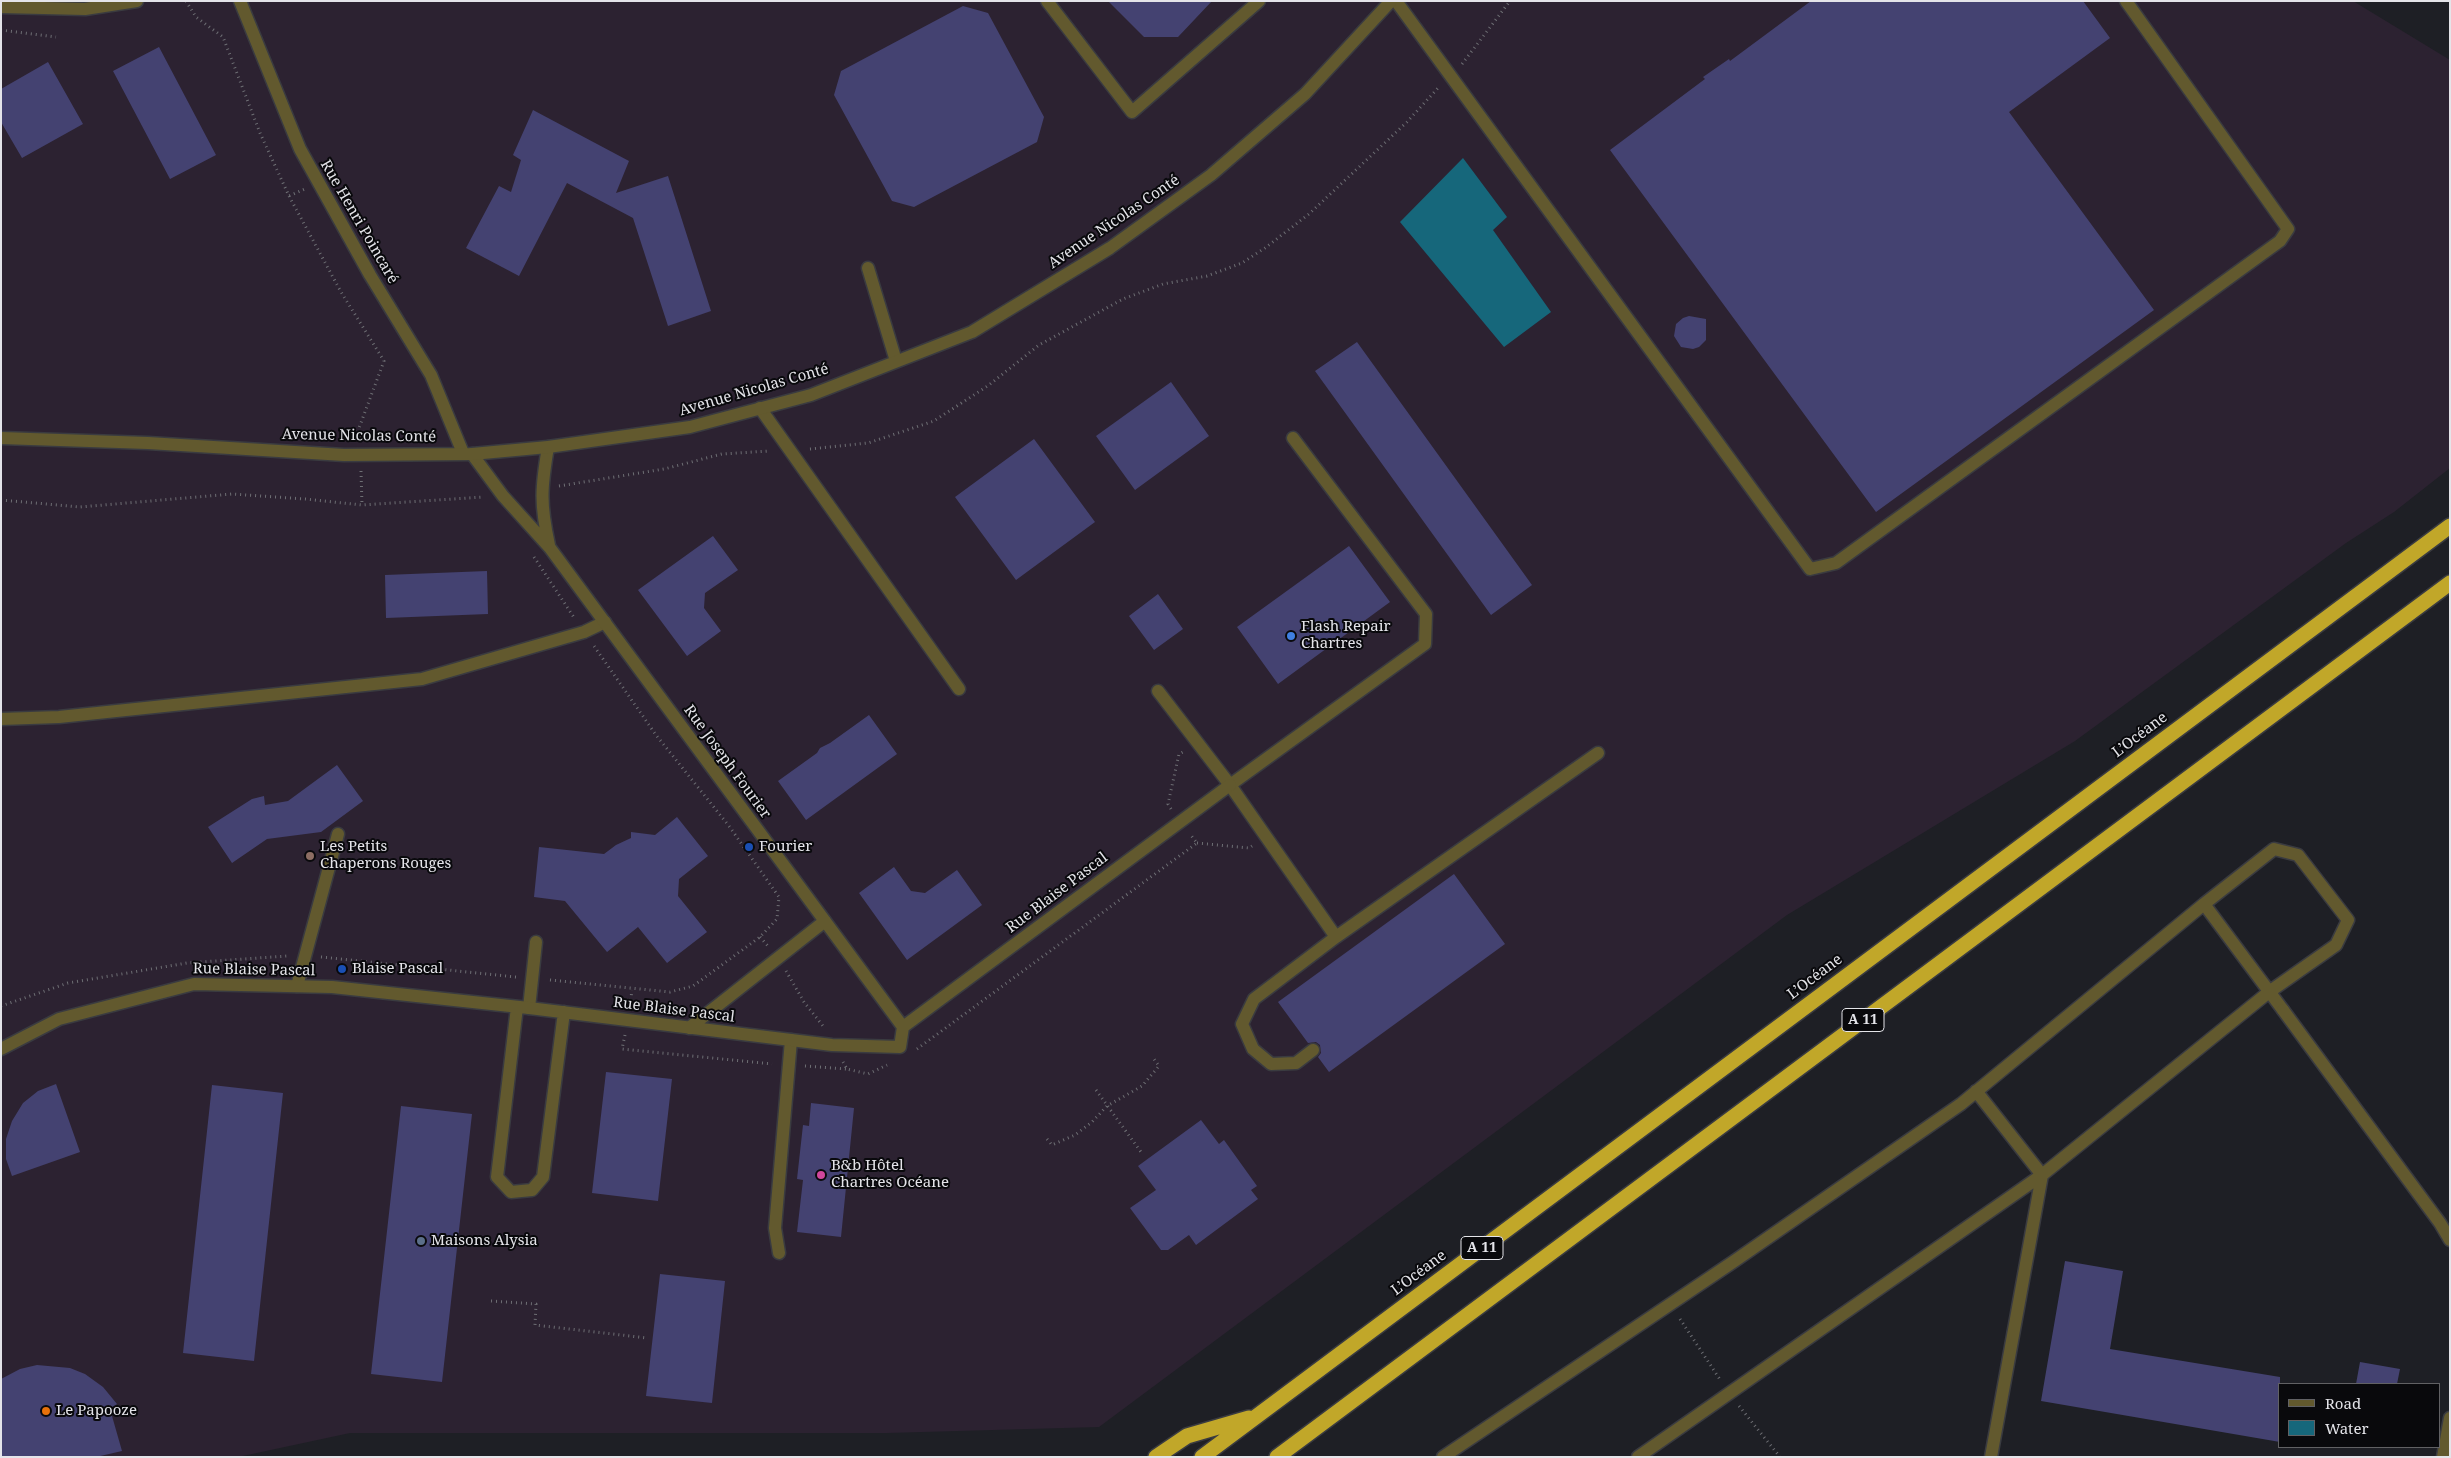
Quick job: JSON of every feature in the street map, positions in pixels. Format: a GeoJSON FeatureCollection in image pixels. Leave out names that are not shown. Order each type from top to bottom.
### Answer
{"type":"FeatureCollection","features":[{"type":"Feature","properties":{"kind":"highway","name":"L’Océane"},"geometry":{"type":"LineString","coordinates":[[1202,1457],[2450,526]]}},
{"type":"Feature","properties":{"kind":"highway","name":"A 11"},"geometry":{"type":"LineString","coordinates":[[1277,1457],[2450,583]]}},
{"type":"Feature","properties":{"kind":"highway"},"geometry":{"type":"LineString","coordinates":[[1156,1457],[1187,1436],[1258,1415]]}},
{"type":"Feature","properties":{"kind":"street"},"geometry":{"type":"LineString","coordinates":[[1,7],[85,9],[137,1]]}},
{"type":"Feature","properties":{"kind":"street","name":"Rue Henri Poincaré"},"geometry":{"type":"LineString","coordinates":[[240,1],[300,149],[318,184],[431,375],[468,454]]}},
{"type":"Feature","properties":{"kind":"street"},"geometry":{"type":"LineString","coordinates":[[1047,1],[1132,112],[1259,1]]}},
{"type":"Feature","properties":{"kind":"street","name":"Avenue Nicolas Conté"},"geometry":{"type":"LineString","coordinates":[[1,438],[139,443],[360,455],[468,454],[548,447],[690,427],[811,394],[972,332],[1110,248],[1212,176],[1306,94],[1392,1]]}},
{"type":"Feature","properties":{"kind":"street"},"geometry":{"type":"LineString","coordinates":[[1396,1],[1810,569],[1836,563],[2280,241],[2288,229],[2126,1]]}},
{"type":"Feature","properties":{"kind":"street"},"geometry":{"type":"LineString","coordinates":[[868,268],[896,361]]}},
{"type":"Feature","properties":{"kind":"street"},"geometry":{"type":"LineString","coordinates":[[760,408],[959,689]]}},
{"type":"Feature","properties":{"kind":"street","name":"Rue Blaise Pascal"},"geometry":{"type":"LineString","coordinates":[[1,1048],[59,1019],[194,984],[332,987],[523,1007],[832,1045],[900,1047],[903,1027],[1230,785],[1425,644],[1426,614],[1293,438]]}},
{"type":"Feature","properties":{"kind":"street","name":"Rue Joseph Fourier"},"geometry":{"type":"LineString","coordinates":[[548,447],[541,489],[542,513],[550,548]]}},
{"type":"Feature","properties":{"kind":"street","name":"Rue Joseph Fourier"},"geometry":{"type":"LineString","coordinates":[[468,454],[550,548],[903,1027]]}},
{"type":"Feature","properties":{"kind":"street"},"geometry":{"type":"LineString","coordinates":[[1,719],[60,717],[422,679],[584,632],[605,622]]}},
{"type":"Feature","properties":{"kind":"street"},"geometry":{"type":"LineString","coordinates":[[1158,691],[1230,785],[1336,937]]}},
{"type":"Feature","properties":{"kind":"street"},"geometry":{"type":"LineString","coordinates":[[1313,1050],[1296,1063],[1271,1064],[1253,1049],[1242,1024],[1254,999],[1336,937],[1598,753]]}},
{"type":"Feature","properties":{"kind":"street"},"geometry":{"type":"LineString","coordinates":[[297,986],[338,834]]}},
{"type":"Feature","properties":{"kind":"street"},"geometry":{"type":"LineString","coordinates":[[1443,1457],[1733,1262],[1976,1091],[2274,848],[2298,855],[2323,885],[2348,920],[2336,945],[2269,992],[2042,1175],[1638,1457]]}},
{"type":"Feature","properties":{"kind":"street"},"geometry":{"type":"LineString","coordinates":[[2204,904],[2440,1223],[2450,1240]]}},
{"type":"Feature","properties":{"kind":"street"},"geometry":{"type":"LineString","coordinates":[[689,1028],[824,921]]}},
{"type":"Feature","properties":{"kind":"street"},"geometry":{"type":"LineString","coordinates":[[536,942],[531,978],[523,1007],[497,1177],[511,1192],[532,1190],[543,1177],[564,1012]]}},
{"type":"Feature","properties":{"kind":"street"},"geometry":{"type":"LineString","coordinates":[[779,1253],[775,1228],[791,1040]]}},
{"type":"Feature","properties":{"kind":"street"},"geometry":{"type":"LineString","coordinates":[[1976,1091],[2042,1175],[1991,1457]]}},
{"type":"Feature","properties":{"kind":"street"},"geometry":{"type":"LineString","coordinates":[[2443,1457],[2450,1418]]}},
{"type":"Feature","properties":{"kind":"path"},"geometry":{"type":"LineString","coordinates":[[186,1],[196,17],[223,37],[260,133],[289,196],[341,292],[384,361],[359,428],[362,506]]}},
{"type":"Feature","properties":{"kind":"path"},"geometry":{"type":"LineString","coordinates":[[541,489],[664,469],[722,454],[868,443],[934,420],[989,385],[1039,345],[1122,298],[1163,284],[1207,276],[1242,263],[1265,248],[1308,214],[1407,122],[1467,60],[1510,1]]}},
{"type":"Feature","properties":{"kind":"path"},"geometry":{"type":"LineString","coordinates":[[1,30],[56,37]]}},
{"type":"Feature","properties":{"kind":"path"},"geometry":{"type":"LineString","coordinates":[[289,196],[318,184]]}},
{"type":"Feature","properties":{"kind":"path"},"geometry":{"type":"LineString","coordinates":[[1,500],[80,507],[232,494],[305,499],[362,506],[503,496]]}},
{"type":"Feature","properties":{"kind":"path"},"geometry":{"type":"LineString","coordinates":[[1,1006],[68,983],[187,962],[305,955],[632,990],[670,992],[692,986],[760,937],[777,919],[779,897],[729,826],[656,735],[536,563],[533,553]]}},
{"type":"Feature","properties":{"kind":"path"},"geometry":{"type":"LineString","coordinates":[[1197,843],[1249,848],[1266,836]]}},
{"type":"Feature","properties":{"kind":"path"},"geometry":{"type":"LineString","coordinates":[[760,937],[779,958],[804,1002],[821,1022],[832,1045],[847,1069]]}},
{"type":"Feature","properties":{"kind":"path"},"geometry":{"type":"LineString","coordinates":[[632,990],[622,1049],[722,1060],[847,1069],[868,1074],[889,1064]]}},
{"type":"Feature","properties":{"kind":"path"},"geometry":{"type":"LineString","coordinates":[[1046,1139],[1052,1145],[1075,1136],[1107,1106],[1142,1086],[1160,1066],[1154,1059]]}},
{"type":"Feature","properties":{"kind":"path"},"geometry":{"type":"LineString","coordinates":[[1096,1090],[1141,1152]]}},
{"type":"Feature","properties":{"kind":"path"},"geometry":{"type":"LineString","coordinates":[[491,1301],[536,1304],[535,1325],[647,1338]]}},
{"type":"Feature","properties":{"kind":"shaded area"},"geometry":{"type":"Polygon","coordinates":[[[1,1],[2353,1],[2450,60],[2450,468],[2394,512],[2346,543],[2075,741],[1787,915],[1099,1427],[887,1433],[350,1433],[238,1457],[1,1457],[1,1]]]}},
{"type":"Feature","properties":{"kind":"water"},"geometry":{"type":"Polygon","coordinates":[[[1463,158],[1507,217],[1493,230],[1551,312],[1504,347],[1400,222],[1463,158]]]}},
{"type":"Feature","properties":{"kind":"building"},"geometry":{"type":"Polygon","coordinates":[[[1108,1],[1212,1],[1178,37],[1144,37],[1108,1]]]}},
{"type":"Feature","properties":{"kind":"building"},"geometry":{"type":"Polygon","coordinates":[[[1811,1],[2083,1],[2110,38],[2009,112],[2154,310],[1876,512],[1610,150],[1705,79],[1703,77],[1729,59],[1730,61],[1811,1]]]}},
{"type":"Feature","properties":{"kind":"building"},"geometry":{"type":"Polygon","coordinates":[[[963,6],[988,13],[1044,117],[1037,142],[914,207],[892,201],[834,95],[841,71],[963,6]]]}},
{"type":"Feature","properties":{"kind":"building"},"geometry":{"type":"Polygon","coordinates":[[[159,47],[216,155],[170,179],[113,71],[159,47]]]}},
{"type":"Feature","properties":{"kind":"building"},"geometry":{"type":"Polygon","coordinates":[[[48,62],[83,124],[22,158],[1,122],[1,89],[48,62]]]}},
{"type":"Feature","properties":{"kind":"building"},"geometry":{"type":"Polygon","coordinates":[[[533,110],[629,161],[616,193],[668,176],[711,311],[668,326],[633,218],[567,183],[519,276],[466,248],[499,186],[511,192],[521,160],[513,155],[533,110]]]}},
{"type":"Feature","properties":{"kind":"building"},"geometry":{"type":"Polygon","coordinates":[[[1689,316],[1706,319],[1706,340],[1699,347],[1693,349],[1681,347],[1674,336],[1676,324],[1689,316]]]}},
{"type":"Feature","properties":{"kind":"building"},"geometry":{"type":"Polygon","coordinates":[[[1357,342],[1532,585],[1491,615],[1315,371],[1357,342]]]}},
{"type":"Feature","properties":{"kind":"building"},"geometry":{"type":"Polygon","coordinates":[[[1171,382],[1209,436],[1135,490],[1096,436],[1171,382]]]}},
{"type":"Feature","properties":{"kind":"building"},"geometry":{"type":"Polygon","coordinates":[[[1034,439],[1095,522],[1016,580],[955,497],[1034,439]]]}},
{"type":"Feature","properties":{"kind":"building"},"geometry":{"type":"Polygon","coordinates":[[[713,536],[738,570],[705,593],[704,608],[721,631],[687,656],[638,590],[713,536]]]}},
{"type":"Feature","properties":{"kind":"building"},"geometry":{"type":"Polygon","coordinates":[[[1349,546],[1390,602],[1278,684],[1237,627],[1349,546]]]}},
{"type":"Feature","properties":{"kind":"building"},"geometry":{"type":"Polygon","coordinates":[[[487,571],[488,614],[386,618],[385,575],[487,571]]]}},
{"type":"Feature","properties":{"kind":"building"},"geometry":{"type":"Polygon","coordinates":[[[1158,594],[1183,629],[1154,650],[1129,616],[1158,594]]]}},
{"type":"Feature","properties":{"kind":"building"},"geometry":{"type":"Polygon","coordinates":[[[869,715],[897,754],[806,820],[778,781],[817,753],[820,748],[869,715]]]}},
{"type":"Feature","properties":{"kind":"building"},"geometry":{"type":"Polygon","coordinates":[[[337,765],[363,801],[321,832],[267,839],[232,863],[208,827],[252,799],[264,796],[265,805],[288,801],[337,765]]]}},
{"type":"Feature","properties":{"kind":"building"},"geometry":{"type":"Polygon","coordinates":[[[677,817],[708,856],[679,879],[678,896],[707,932],[667,963],[638,927],[607,952],[565,901],[534,897],[539,847],[604,854],[616,845],[631,838],[631,832],[655,835],[677,817]]]}},
{"type":"Feature","properties":{"kind":"building"},"geometry":{"type":"Polygon","coordinates":[[[894,867],[911,891],[925,893],[957,870],[982,905],[907,960],[859,893],[894,867]]]}},
{"type":"Feature","properties":{"kind":"building"},"geometry":{"type":"Polygon","coordinates":[[[1454,874],[1505,944],[1329,1072],[1318,1057],[1321,1053],[1320,1045],[1316,1042],[1308,1043],[1278,1002],[1454,874]]]}},
{"type":"Feature","properties":{"kind":"building"},"geometry":{"type":"Polygon","coordinates":[[[606,1072],[672,1079],[658,1201],[592,1193],[606,1072]]]}},
{"type":"Feature","properties":{"kind":"building"},"geometry":{"type":"Polygon","coordinates":[[[56,1084],[80,1152],[12,1176],[6,1159],[6,1139],[12,1121],[23,1103],[38,1091],[56,1084]]]}},
{"type":"Feature","properties":{"kind":"building"},"geometry":{"type":"Polygon","coordinates":[[[212,1085],[283,1093],[254,1361],[183,1353],[212,1085]]]}},
{"type":"Feature","properties":{"kind":"building"},"geometry":{"type":"Polygon","coordinates":[[[811,1103],[854,1108],[841,1237],[797,1232],[803,1180],[797,1179],[803,1125],[809,1126],[811,1103]]]}},
{"type":"Feature","properties":{"kind":"building"},"geometry":{"type":"Polygon","coordinates":[[[401,1106],[472,1114],[442,1382],[371,1374],[401,1106]]]}},
{"type":"Feature","properties":{"kind":"building"},"geometry":{"type":"Polygon","coordinates":[[[1201,1120],[1219,1144],[1224,1140],[1257,1186],[1251,1190],[1258,1199],[1196,1245],[1189,1235],[1168,1250],[1161,1250],[1130,1208],[1156,1190],[1138,1166],[1201,1120]]]}},
{"type":"Feature","properties":{"kind":"building"},"geometry":{"type":"Polygon","coordinates":[[[2065,1261],[2123,1271],[2110,1349],[2280,1377],[2280,1383],[2278,1383],[2278,1442],[2041,1401],[2065,1261]]]}},
{"type":"Feature","properties":{"kind":"building"},"geometry":{"type":"Polygon","coordinates":[[[660,1274],[725,1281],[712,1403],[646,1396],[660,1274]]]}},
{"type":"Feature","properties":{"kind":"building"},"geometry":{"type":"Polygon","coordinates":[[[2360,1362],[2400,1369],[2397,1383],[2356,1383],[2360,1362]]]}},
{"type":"Feature","properties":{"kind":"building"},"geometry":{"type":"Polygon","coordinates":[[[37,1365],[70,1368],[85,1374],[103,1387],[117,1404],[110,1409],[122,1451],[96,1457],[1,1457],[1,1379],[20,1369],[37,1365]]]}},
{"type":"Feature","properties":{"kind":"place","name":"Flash Repair Chartres"},"geometry":{"type":"Point","coordinates":[1291,636]}},
{"type":"Feature","properties":{"kind":"place","name":"Fourier"},"geometry":{"type":"Point","coordinates":[749,847]}},
{"type":"Feature","properties":{"kind":"place","name":"Les Petits Chaperons Rouges"},"geometry":{"type":"Point","coordinates":[310,856]}},
{"type":"Feature","properties":{"kind":"place","name":"Blaise Pascal"},"geometry":{"type":"Point","coordinates":[342,969]}},
{"type":"Feature","properties":{"kind":"place","name":"B&b Hôtel Chartres Océane"},"geometry":{"type":"Point","coordinates":[821,1175]}},
{"type":"Feature","properties":{"kind":"place","name":"Maisons Alysia"},"geometry":{"type":"Point","coordinates":[421,1241]}},
{"type":"Feature","properties":{"kind":"place","name":"Le Papooze"},"geometry":{"type":"Point","coordinates":[46,1411]}}]}
